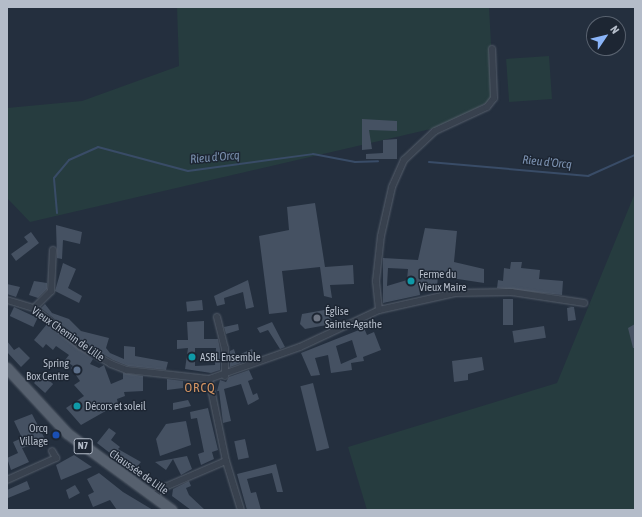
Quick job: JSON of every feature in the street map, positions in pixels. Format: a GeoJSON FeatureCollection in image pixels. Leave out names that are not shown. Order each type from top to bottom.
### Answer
{"type":"FeatureCollection","features":[{"type":"Feature","properties":{"kind":"main road","name":"Chaussée de Lille"},"geometry":{"type":"LineString","coordinates":[[7,368],[68,434],[172,510]]}},
{"type":"Feature","properties":{"kind":"street"},"geometry":{"type":"LineString","coordinates":[[379,310],[376,281],[381,236],[392,187],[404,160],[435,131],[487,108],[494,98],[492,49]]}},
{"type":"Feature","properties":{"kind":"street"},"geometry":{"type":"LineString","coordinates":[[34,308],[51,291],[53,250]]}},
{"type":"Feature","properties":{"kind":"street","name":"Vieux Chemin de Lille"},"geometry":{"type":"LineString","coordinates":[[7,300],[34,308],[80,346],[111,364],[127,370],[209,379],[225,376],[300,347],[379,310],[477,291],[584,303]]}},
{"type":"Feature","properties":{"kind":"street"},"geometry":{"type":"LineString","coordinates":[[216,317],[225,348],[225,376]]}},
{"type":"Feature","properties":{"kind":"street"},"geometry":{"type":"LineString","coordinates":[[209,379],[226,461],[241,510]]}},
{"type":"Feature","properties":{"kind":"street"},"geometry":{"type":"LineString","coordinates":[[7,480],[56,458],[52,451]]}},
{"type":"Feature","properties":{"kind":"street"},"geometry":{"type":"LineString","coordinates":[[154,496],[165,487],[226,461]]}},
{"type":"Feature","properties":{"kind":"green space"},"geometry":{"type":"Polygon","coordinates":[[[177,7],[489,7],[494,98],[448,125],[30,222],[7,198],[7,108],[82,101],[179,66],[177,7]]]}},
{"type":"Feature","properties":{"kind":"green space"},"geometry":{"type":"Polygon","coordinates":[[[549,56],[552,99],[509,102],[506,59],[549,56]]]}},
{"type":"Feature","properties":{"kind":"green space"},"geometry":{"type":"Polygon","coordinates":[[[635,193],[635,510],[367,510],[348,447],[557,383],[635,193]]]}},
{"type":"Feature","properties":{"kind":"building"},"geometry":{"type":"Polygon","coordinates":[[[362,119],[397,121],[397,131],[369,130],[372,149],[362,150],[362,119]]]}},
{"type":"Feature","properties":{"kind":"building"},"geometry":{"type":"Polygon","coordinates":[[[397,139],[397,159],[366,159],[366,154],[383,153],[383,140],[397,139]]]}},
{"type":"Feature","properties":{"kind":"building"},"geometry":{"type":"Polygon","coordinates":[[[315,203],[325,267],[353,265],[354,284],[330,285],[332,298],[324,296],[320,267],[282,271],[287,312],[269,314],[259,236],[289,230],[287,207],[315,203]]]}},
{"type":"Feature","properties":{"kind":"building"},"geometry":{"type":"Polygon","coordinates":[[[56,225],[82,232],[80,244],[63,240],[62,259],[57,258],[56,225]]]}},
{"type":"Feature","properties":{"kind":"building"},"geometry":{"type":"Polygon","coordinates":[[[425,228],[457,231],[454,262],[484,269],[484,283],[438,276],[437,287],[419,286],[420,295],[383,303],[383,258],[418,260],[425,228]],[[388,268],[387,286],[407,280],[408,269],[388,268]]]}},
{"type":"Feature","properties":{"kind":"building"},"geometry":{"type":"Polygon","coordinates":[[[31,232],[39,243],[16,261],[11,254],[28,242],[24,237],[31,232]]]}},
{"type":"Feature","properties":{"kind":"building"},"geometry":{"type":"Polygon","coordinates":[[[511,262],[522,262],[521,268],[540,270],[539,279],[563,281],[562,295],[497,288],[498,280],[503,281],[504,268],[510,269],[511,262]]]}},
{"type":"Feature","properties":{"kind":"building"},"geometry":{"type":"Polygon","coordinates":[[[63,263],[76,269],[68,288],[82,296],[79,303],[55,291],[63,263]]]}},
{"type":"Feature","properties":{"kind":"building"},"geometry":{"type":"Polygon","coordinates":[[[248,280],[254,307],[246,309],[243,292],[224,298],[225,304],[217,306],[214,296],[248,280]]]}},
{"type":"Feature","properties":{"kind":"building"},"geometry":{"type":"Polygon","coordinates":[[[34,281],[47,283],[47,289],[38,298],[29,295],[34,281]]]}},
{"type":"Feature","properties":{"kind":"building"},"geometry":{"type":"Polygon","coordinates":[[[7,284],[20,287],[16,297],[7,294],[7,284]]]}},
{"type":"Feature","properties":{"kind":"building"},"geometry":{"type":"Polygon","coordinates":[[[503,299],[513,299],[513,325],[503,325],[503,299]]]}},
{"type":"Feature","properties":{"kind":"building"},"geometry":{"type":"Polygon","coordinates":[[[202,300],[203,310],[187,312],[186,302],[202,300]]]}},
{"type":"Feature","properties":{"kind":"building"},"geometry":{"type":"Polygon","coordinates":[[[45,304],[52,313],[69,319],[81,331],[109,338],[106,348],[110,353],[124,359],[124,346],[135,347],[135,356],[168,362],[166,370],[128,366],[113,360],[83,342],[41,308],[45,304]]]}},
{"type":"Feature","properties":{"kind":"building"},"geometry":{"type":"Polygon","coordinates":[[[567,306],[574,307],[576,320],[568,321],[567,308],[571,307],[567,306]]]}},
{"type":"Feature","properties":{"kind":"building"},"geometry":{"type":"Polygon","coordinates":[[[14,307],[38,318],[33,327],[10,316],[14,307]]]}},
{"type":"Feature","properties":{"kind":"building","name":"Église Sainte-Agathe"},"geometry":{"type":"Polygon","coordinates":[[[330,309],[332,324],[305,329],[300,324],[302,314],[330,309]]]}},
{"type":"Feature","properties":{"kind":"building","name":"ASBL Ensemble"},"geometry":{"type":"Polygon","coordinates":[[[204,321],[204,339],[218,339],[220,349],[220,370],[211,373],[185,369],[188,348],[177,349],[177,340],[188,340],[187,322],[204,321]],[[195,348],[195,366],[215,365],[216,348],[195,348]]]}},
{"type":"Feature","properties":{"kind":"building"},"geometry":{"type":"Polygon","coordinates":[[[272,322],[285,347],[280,349],[268,330],[260,333],[257,328],[272,322]]]}},
{"type":"Feature","properties":{"kind":"building"},"geometry":{"type":"Polygon","coordinates":[[[47,324],[93,359],[90,364],[99,368],[104,365],[111,384],[123,379],[123,373],[143,376],[143,391],[124,392],[125,396],[117,399],[118,404],[81,425],[66,408],[84,396],[74,385],[80,381],[71,368],[73,366],[65,360],[69,355],[56,346],[53,350],[46,344],[43,348],[34,340],[47,324]]]}},
{"type":"Feature","properties":{"kind":"building"},"geometry":{"type":"Polygon","coordinates":[[[238,324],[239,330],[226,334],[224,327],[238,324]]]}},
{"type":"Feature","properties":{"kind":"building"},"geometry":{"type":"Polygon","coordinates":[[[635,324],[635,348],[633,348],[628,328],[635,324]]]}},
{"type":"Feature","properties":{"kind":"building"},"geometry":{"type":"Polygon","coordinates":[[[544,326],[546,338],[514,343],[512,331],[544,326]]]}},
{"type":"Feature","properties":{"kind":"building"},"geometry":{"type":"Polygon","coordinates":[[[364,328],[367,335],[374,332],[381,350],[363,357],[364,361],[351,363],[352,370],[331,373],[328,355],[315,358],[320,375],[311,376],[301,353],[364,328]],[[352,340],[336,346],[341,364],[357,357],[352,340]]]}},
{"type":"Feature","properties":{"kind":"building"},"geometry":{"type":"Polygon","coordinates":[[[7,341],[14,350],[19,347],[30,358],[21,367],[7,352],[7,341]]]}},
{"type":"Feature","properties":{"kind":"building"},"geometry":{"type":"Polygon","coordinates":[[[234,349],[236,356],[252,349],[255,358],[230,367],[230,351],[234,349]]]}},
{"type":"Feature","properties":{"kind":"building"},"geometry":{"type":"Polygon","coordinates":[[[482,357],[484,370],[468,374],[468,380],[454,382],[452,361],[482,357]]]}},
{"type":"Feature","properties":{"kind":"building"},"geometry":{"type":"Polygon","coordinates":[[[249,370],[253,379],[248,381],[253,395],[257,393],[259,399],[248,405],[241,384],[224,389],[231,421],[223,423],[219,391],[217,391],[220,380],[226,382],[229,377],[249,370]]]}},
{"type":"Feature","properties":{"kind":"building"},"geometry":{"type":"Polygon","coordinates":[[[42,374],[53,384],[45,393],[34,383],[42,374]]]}},
{"type":"Feature","properties":{"kind":"building"},"geometry":{"type":"Polygon","coordinates":[[[167,379],[183,381],[183,388],[167,390],[167,379]]]}},
{"type":"Feature","properties":{"kind":"building"},"geometry":{"type":"Polygon","coordinates":[[[313,383],[329,448],[317,451],[300,386],[313,383]]]}},
{"type":"Feature","properties":{"kind":"building"},"geometry":{"type":"Polygon","coordinates":[[[188,400],[191,406],[173,410],[173,403],[188,400]]]}},
{"type":"Feature","properties":{"kind":"building"},"geometry":{"type":"Polygon","coordinates":[[[208,408],[218,450],[212,452],[214,459],[201,465],[198,454],[204,452],[197,418],[191,419],[190,412],[208,408]]]}},
{"type":"Feature","properties":{"kind":"building"},"geometry":{"type":"Polygon","coordinates":[[[32,414],[46,441],[22,448],[29,462],[11,470],[7,458],[18,453],[13,442],[22,438],[14,421],[32,414]]]}},
{"type":"Feature","properties":{"kind":"building"},"geometry":{"type":"Polygon","coordinates":[[[186,421],[191,445],[160,456],[156,439],[166,424],[186,421]]]}},
{"type":"Feature","properties":{"kind":"building"},"geometry":{"type":"Polygon","coordinates":[[[109,428],[116,433],[111,440],[120,447],[118,449],[141,462],[133,471],[97,443],[109,428]]]}},
{"type":"Feature","properties":{"kind":"building"},"geometry":{"type":"Polygon","coordinates":[[[245,439],[249,458],[238,460],[234,441],[245,439]]]}},
{"type":"Feature","properties":{"kind":"building"},"geometry":{"type":"Polygon","coordinates":[[[74,455],[92,467],[61,480],[56,465],[74,455]]]}},
{"type":"Feature","properties":{"kind":"building"},"geometry":{"type":"Polygon","coordinates":[[[187,456],[192,469],[181,475],[173,459],[166,470],[155,462],[187,456]]]}},
{"type":"Feature","properties":{"kind":"building"},"geometry":{"type":"Polygon","coordinates":[[[276,464],[283,492],[277,492],[272,473],[247,479],[251,493],[256,492],[261,510],[247,510],[237,474],[276,464]]]}},
{"type":"Feature","properties":{"kind":"building"},"geometry":{"type":"Polygon","coordinates":[[[99,473],[123,492],[153,510],[117,510],[110,500],[93,507],[88,495],[94,492],[87,479],[99,473]]]}},
{"type":"Feature","properties":{"kind":"building"},"geometry":{"type":"Polygon","coordinates":[[[27,481],[30,489],[8,498],[7,490],[27,481]]]}},
{"type":"Feature","properties":{"kind":"building"},"geometry":{"type":"Polygon","coordinates":[[[189,481],[191,486],[186,488],[189,495],[205,510],[191,510],[172,496],[173,489],[189,481]]]}},
{"type":"Feature","properties":{"kind":"building"},"geometry":{"type":"Polygon","coordinates":[[[75,485],[80,493],[69,499],[66,490],[75,485]]]}},
{"type":"Feature","properties":{"kind":"waterway","name":"Rieu d'Orcq"},"geometry":{"type":"LineString","coordinates":[[57,213],[54,178],[69,160],[98,147],[188,171],[313,154],[355,162],[378,161]]}},
{"type":"Feature","properties":{"kind":"waterway","name":"Rieu d'Orcq"},"geometry":{"type":"LineString","coordinates":[[429,162],[588,176],[635,155]]}},
{"type":"Feature","properties":{"kind":"place","name":"Ferme du Vieux Maire"},"geometry":{"type":"Point","coordinates":[411,281]}},
{"type":"Feature","properties":{"kind":"place","name":"Église Sainte-Agathe"},"geometry":{"type":"Point","coordinates":[317,318]}},
{"type":"Feature","properties":{"kind":"place","name":"ASBL Ensemble"},"geometry":{"type":"Point","coordinates":[192,357]}},
{"type":"Feature","properties":{"kind":"place","name":"Spring Box Centre"},"geometry":{"type":"Point","coordinates":[77,370]}},
{"type":"Feature","properties":{"kind":"place","name":"Décors et soleil"},"geometry":{"type":"Point","coordinates":[77,406]}},
{"type":"Feature","properties":{"kind":"place","name":"Orcq Village"},"geometry":{"type":"Point","coordinates":[56,435]}},
{"type":"Feature","properties":{"kind":"district","name":"ORCQ"},"geometry":{"type":"Point","coordinates":[200,388]}}]}
